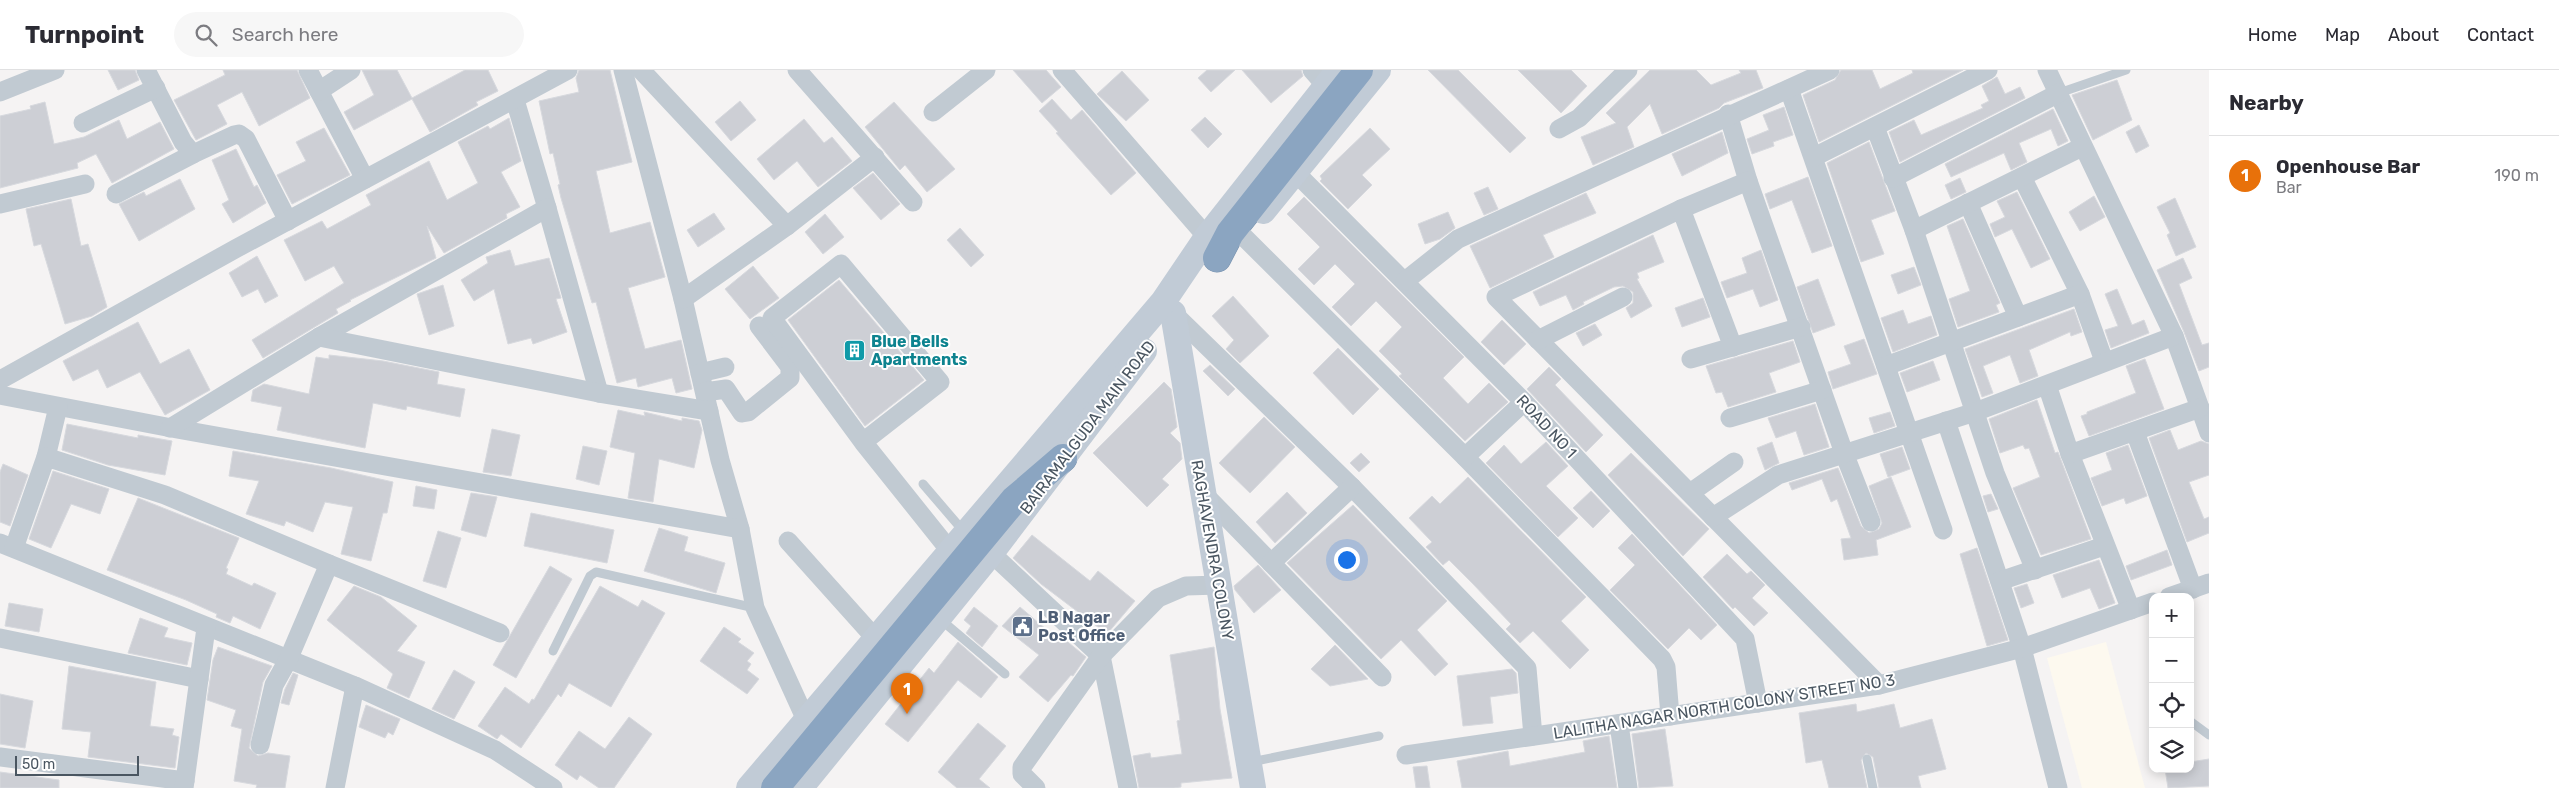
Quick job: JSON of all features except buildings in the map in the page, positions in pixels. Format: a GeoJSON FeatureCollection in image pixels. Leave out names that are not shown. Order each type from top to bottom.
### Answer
{"type":"FeatureCollection","features":[{"type":"Feature","properties":{"kind":"highway"},"geometry":{"type":"LineString","coordinates":[[1212,247],[1230,233],[1359,70]]}},
{"type":"Feature","properties":{"kind":"highway"},"geometry":{"type":"LineString","coordinates":[[775,788],[1014,500],[1063,458]]}},
{"type":"Feature","properties":{"kind":"main road","name":"BAIRAMALGUDA MAIN ROAD"},"geometry":{"type":"LineString","coordinates":[[800,788],[991,553],[1173,313],[1212,247],[1242,235],[1296,173],[1378,70]]}},
{"type":"Feature","properties":{"kind":"main road"},"geometry":{"type":"LineString","coordinates":[[749,788],[875,638],[959,543],[1163,302],[1212,247],[1325,75]]}},
{"type":"Feature","properties":{"kind":"main road","name":"RAGHAVENDRA COLONY"},"geometry":{"type":"LineString","coordinates":[[1173,313],[1251,775]]}},
{"type":"Feature","properties":{"kind":"street"},"geometry":{"type":"LineString","coordinates":[[0,92],[55,70]]}},
{"type":"Feature","properties":{"kind":"street"},"geometry":{"type":"LineString","coordinates":[[146,70],[183,142],[193,154]]}},
{"type":"Feature","properties":{"kind":"street"},"geometry":{"type":"LineString","coordinates":[[308,70],[365,179]]}},
{"type":"Feature","properties":{"kind":"street"},"geometry":{"type":"LineString","coordinates":[[319,91],[351,70]]}},
{"type":"Feature","properties":{"kind":"street"},"geometry":{"type":"LineString","coordinates":[[0,380],[288,221],[568,70]]}},
{"type":"Feature","properties":{"kind":"street"},"geometry":{"type":"LineString","coordinates":[[623,70],[683,299],[709,411],[740,529],[755,608],[806,720]]}},
{"type":"Feature","properties":{"kind":"street"},"geometry":{"type":"LineString","coordinates":[[641,70],[787,226]]}},
{"type":"Feature","properties":{"kind":"street"},"geometry":{"type":"LineString","coordinates":[[932,112],[986,70]]}},
{"type":"Feature","properties":{"kind":"street"},"geometry":{"type":"LineString","coordinates":[[1062,70],[1212,247]]}},
{"type":"Feature","properties":{"kind":"street"},"geometry":{"type":"LineString","coordinates":[[1559,129],[1579,118],[1628,70]]}},
{"type":"Feature","properties":{"kind":"street"},"geometry":{"type":"LineString","coordinates":[[1405,281],[1458,239],[1728,114],[1830,70]]}},
{"type":"Feature","properties":{"kind":"street"},"geometry":{"type":"LineString","coordinates":[[1814,157],[1988,70]]}},
{"type":"Feature","properties":{"kind":"street"},"geometry":{"type":"LineString","coordinates":[[2047,70],[2082,147],[2174,336],[2209,433]]}},
{"type":"Feature","properties":{"kind":"street"},"geometry":{"type":"LineString","coordinates":[[804,72],[913,202]]}},
{"type":"Feature","properties":{"kind":"street"},"geometry":{"type":"LineString","coordinates":[[83,123],[156,88]]}},
{"type":"Feature","properties":{"kind":"street"},"geometry":{"type":"LineString","coordinates":[[1789,89],[1911,433],[1943,530]]}},
{"type":"Feature","properties":{"kind":"street"},"geometry":{"type":"LineString","coordinates":[[1893,178],[2059,93]]}},
{"type":"Feature","properties":{"kind":"street"},"geometry":{"type":"LineString","coordinates":[[515,100],[599,393]]}},
{"type":"Feature","properties":{"kind":"street"},"geometry":{"type":"LineString","coordinates":[[1728,114],[1748,181],[1844,453],[1871,522]]}},
{"type":"Feature","properties":{"kind":"street"},"geometry":{"type":"LineString","coordinates":[[1875,126],[1914,230],[1994,473],[2034,570]]}},
{"type":"Feature","properties":{"kind":"street"},"geometry":{"type":"LineString","coordinates":[[116,194],[193,154],[239,134],[246,139],[288,221]]}},
{"type":"Feature","properties":{"kind":"street"},"geometry":{"type":"LineString","coordinates":[[1914,230],[2082,147]]}},
{"type":"Feature","properties":{"kind":"street"},"geometry":{"type":"LineString","coordinates":[[683,299],[787,226],[875,157]]}},
{"type":"Feature","properties":{"kind":"street","name":"ROAD NO 1"},"geometry":{"type":"LineString","coordinates":[[1296,173],[1524,402],[1745,639],[1758,703]]}},
{"type":"Feature","properties":{"kind":"street"},"geometry":{"type":"LineString","coordinates":[[2022,177],[2080,294],[2104,361]]}},
{"type":"Feature","properties":{"kind":"street"},"geometry":{"type":"LineString","coordinates":[[1748,181],[1681,209],[1496,297],[1879,685]]}},
{"type":"Feature","properties":{"kind":"street"},"geometry":{"type":"LineString","coordinates":[[0,204],[85,184]]}},
{"type":"Feature","properties":{"kind":"street"},"geometry":{"type":"LineString","coordinates":[[1968,203],[2018,317]]}},
{"type":"Feature","properties":{"kind":"street"},"geometry":{"type":"LineString","coordinates":[[170,428],[319,337],[547,208]]}},
{"type":"Feature","properties":{"kind":"street"},"geometry":{"type":"LineString","coordinates":[[1681,209],[1733,347]]}},
{"type":"Feature","properties":{"kind":"street"},"geometry":{"type":"LineString","coordinates":[[1242,235],[1465,456],[1662,659],[1666,667],[1670,716]]}},
{"type":"Feature","properties":{"kind":"street"},"geometry":{"type":"LineString","coordinates":[[863,442],[940,382],[841,264],[772,318],[863,442],[959,543]]}},
{"type":"Feature","properties":{"kind":"street"},"geometry":{"type":"LineString","coordinates":[[1886,366],[2080,294]]}},
{"type":"Feature","properties":{"kind":"street"},"geometry":{"type":"LineString","coordinates":[[1538,340],[1623,297]]}},
{"type":"Feature","properties":{"kind":"street"},"geometry":{"type":"LineString","coordinates":[[1173,313],[1352,487],[1527,668],[1533,736]]}},
{"type":"Feature","properties":{"kind":"street"},"geometry":{"type":"LineString","coordinates":[[705,392],[726,388],[742,413],[748,412],[790,378],[790,367],[759,326]]}},
{"type":"Feature","properties":{"kind":"street"},"geometry":{"type":"LineString","coordinates":[[1691,360],[1800,327]]}},
{"type":"Feature","properties":{"kind":"street"},"geometry":{"type":"LineString","coordinates":[[1713,517],[1778,475],[1975,412],[2048,385],[2104,361],[2174,336]]}},
{"type":"Feature","properties":{"kind":"street"},"geometry":{"type":"LineString","coordinates":[[319,337],[599,393],[709,411]]}},
{"type":"Feature","properties":{"kind":"street"},"geometry":{"type":"LineString","coordinates":[[700,373],[724,367]]}},
{"type":"Feature","properties":{"kind":"street"},"geometry":{"type":"LineString","coordinates":[[2048,385],[2070,454],[2130,610]]}},
{"type":"Feature","properties":{"kind":"street"},"geometry":{"type":"LineString","coordinates":[[1730,418],[1822,390]]}},
{"type":"Feature","properties":{"kind":"street"},"geometry":{"type":"LineString","coordinates":[[0,395],[170,428],[740,529]]}},
{"type":"Feature","properties":{"kind":"street"},"geometry":{"type":"LineString","coordinates":[[1465,456],[1524,402]]}},
{"type":"Feature","properties":{"kind":"street"},"geometry":{"type":"LineString","coordinates":[[58,407],[46,457],[4,549],[355,686],[495,750],[553,788]]}},
{"type":"Feature","properties":{"kind":"street"},"geometry":{"type":"LineString","coordinates":[[2070,454],[2200,408]]}},
{"type":"Feature","properties":{"kind":"street"},"geometry":{"type":"LineString","coordinates":[[1946,421],[2022,648],[2058,788]]}},
{"type":"Feature","properties":{"kind":"street"},"geometry":{"type":"LineString","coordinates":[[2135,432],[2201,586],[2181,593]]}},
{"type":"Feature","properties":{"kind":"street"},"geometry":{"type":"LineString","coordinates":[[46,457],[165,495],[329,564],[500,632]]}},
{"type":"Feature","properties":{"kind":"street"},"geometry":{"type":"LineString","coordinates":[[1690,493],[1734,462]]}},
{"type":"Feature","properties":{"kind":"street"},"geometry":{"type":"LineString","coordinates":[[1966,481],[1994,473]]}},
{"type":"Feature","properties":{"kind":"street"},"geometry":{"type":"LineString","coordinates":[[1271,563],[1352,487]]}},
{"type":"Feature","properties":{"kind":"street"},"geometry":{"type":"LineString","coordinates":[[1203,494],[1382,677]]}},
{"type":"Feature","properties":{"kind":"street"},"geometry":{"type":"LineString","coordinates":[[788,541],[875,638]]}},
{"type":"Feature","properties":{"kind":"street"},"geometry":{"type":"LineString","coordinates":[[2000,581],[2104,546]]}},
{"type":"Feature","properties":{"kind":"street"},"geometry":{"type":"LineString","coordinates":[[991,553],[1101,656],[1128,788]]}},
{"type":"Feature","properties":{"kind":"street"},"geometry":{"type":"LineString","coordinates":[[260,745],[274,685],[288,660],[329,564]]}},
{"type":"Feature","properties":{"kind":"street"},"geometry":{"type":"LineString","coordinates":[[1036,788],[1022,774],[1022,768],[1101,656],[1158,598],[1186,586],[1219,585]]}},
{"type":"Feature","properties":{"kind":"street","name":"LALITHA NAGAR NORTH COLONY STREET NO 3"},"geometry":{"type":"LineString","coordinates":[[1406,756],[1879,685],[2022,648],[2149,603]]}},
{"type":"Feature","properties":{"kind":"street"},"geometry":{"type":"LineString","coordinates":[[0,757],[185,785],[206,628]]}},
{"type":"Feature","properties":{"kind":"street"},"geometry":{"type":"LineString","coordinates":[[0,638],[162,663],[199,679]]}},
{"type":"Feature","properties":{"kind":"street"},"geometry":{"type":"LineString","coordinates":[[335,788],[355,686]]}},
{"type":"Feature","properties":{"kind":"street"},"geometry":{"type":"LineString","coordinates":[[1619,724],[1628,788]]}},
{"type":"Feature","properties":{"kind":"lane"},"geometry":{"type":"LineString","coordinates":[[2059,93],[2126,70]]}},
{"type":"Feature","properties":{"kind":"lane"},"geometry":{"type":"LineString","coordinates":[[923,484],[959,543]]}},
{"type":"Feature","properties":{"kind":"lane"},"geometry":{"type":"LineString","coordinates":[[553,651],[590,576],[596,572],[755,608]]}},
{"type":"Feature","properties":{"kind":"lane"},"geometry":{"type":"LineString","coordinates":[[939,618],[1005,674]]}},
{"type":"Feature","properties":{"kind":"lane"},"geometry":{"type":"LineString","coordinates":[[2194,724],[2209,735]]}},
{"type":"Feature","properties":{"kind":"lane"},"geometry":{"type":"LineString","coordinates":[[1251,775],[1379,736]]}},
{"type":"Feature","properties":{"kind":"lane"},"geometry":{"type":"LineString","coordinates":[[1866,758],[1873,788]]}},
{"type":"Feature","properties":{"kind":"shaded area"},"geometry":{"type":"Polygon","coordinates":[[[2106,642],[2145,788],[2082,788],[2047,658],[2106,642]]]}},
{"type":"Feature","properties":{"kind":"place","name":"Blue Bells Apartments"},"geometry":{"type":"Point","coordinates":[855,350]}},
{"type":"Feature","properties":{"kind":"place","name":"LB Nagar Post Office"},"geometry":{"type":"Point","coordinates":[1022,626]}},
{"type":"Feature","properties":{"kind":"place","name":"Openhouse Bar"},"geometry":{"type":"Point","coordinates":[907,714]}}]}
